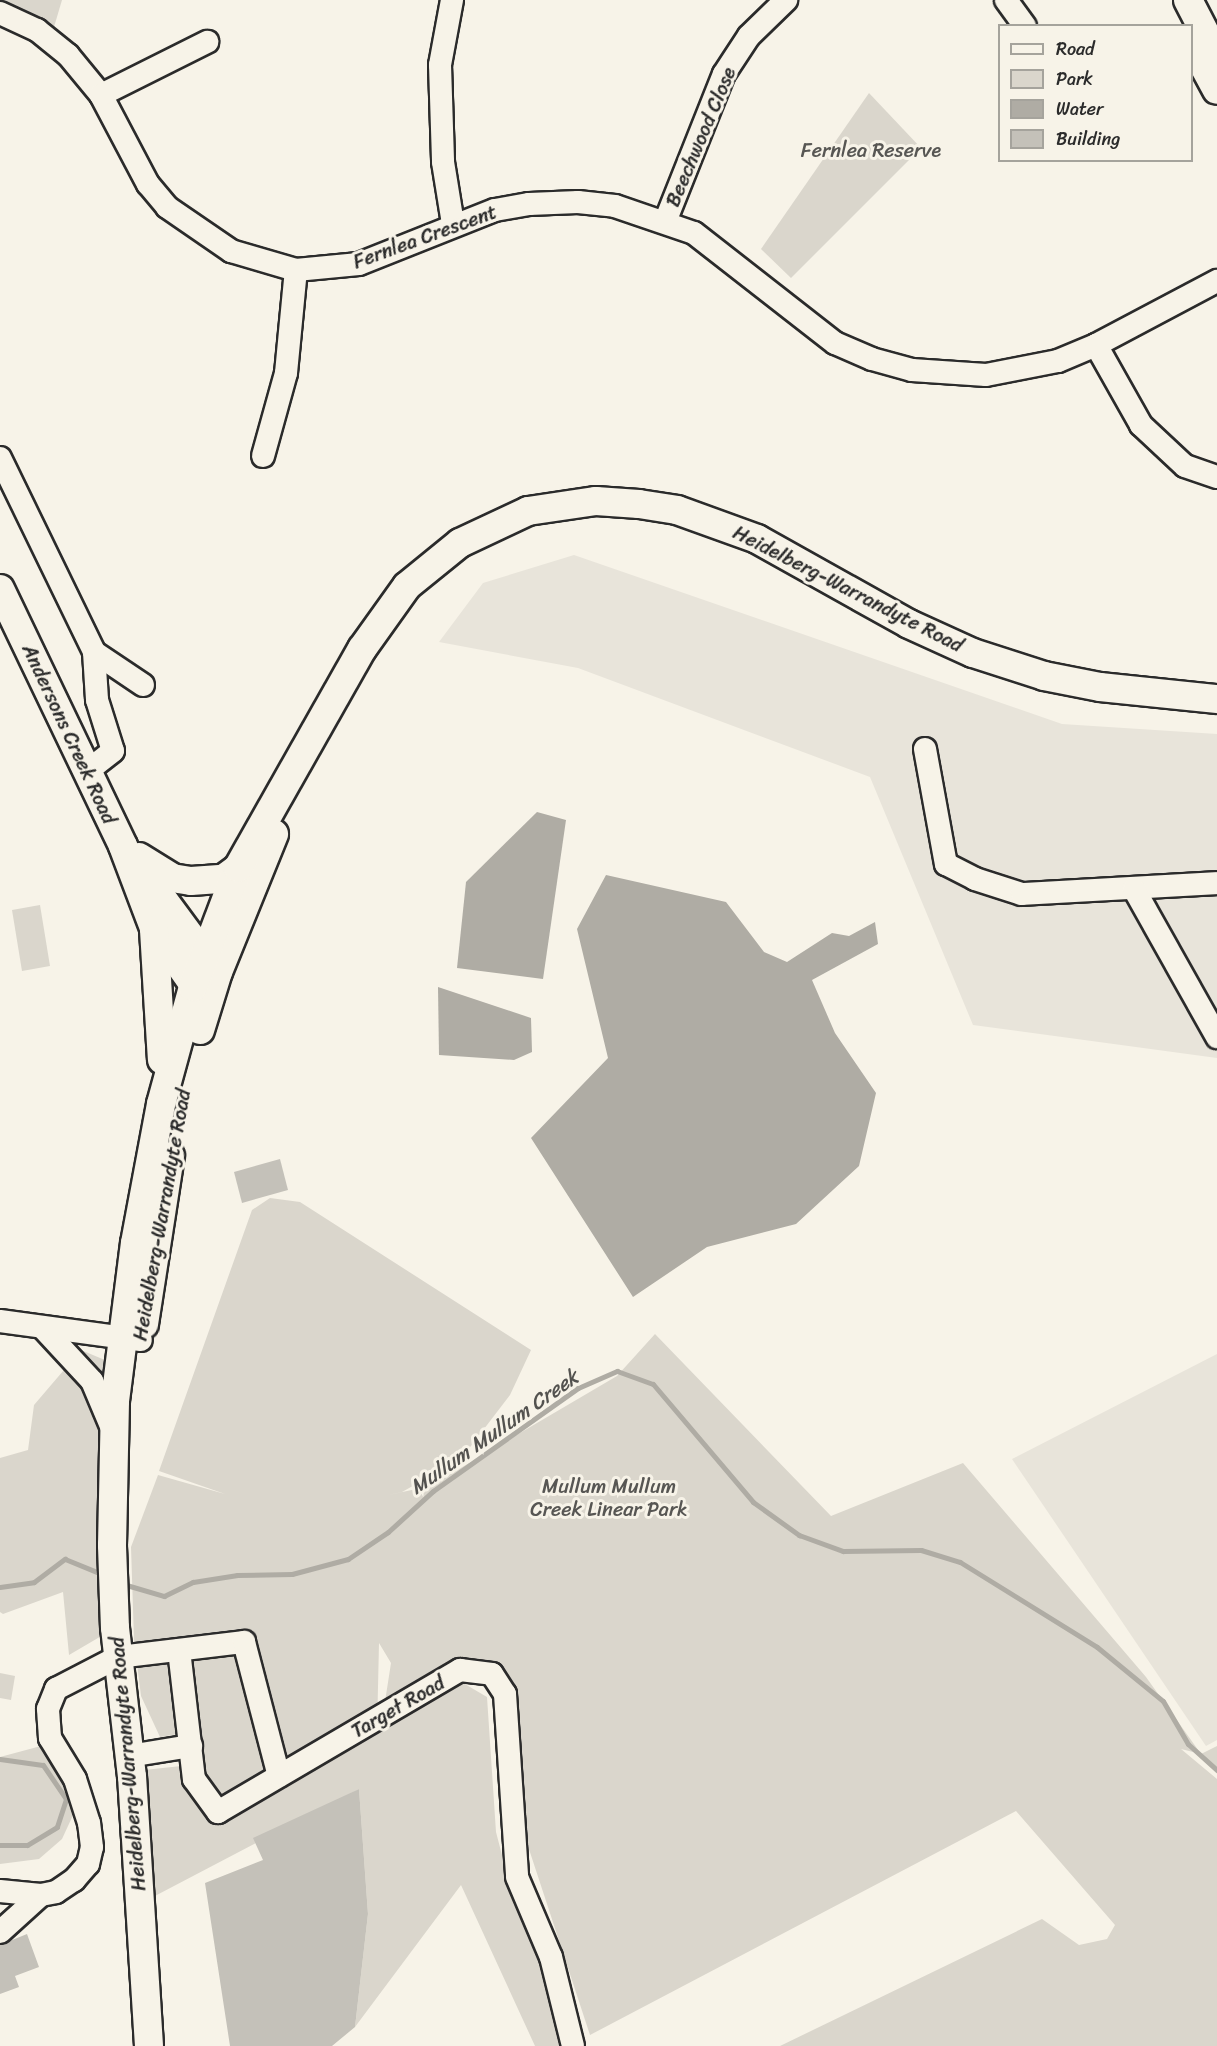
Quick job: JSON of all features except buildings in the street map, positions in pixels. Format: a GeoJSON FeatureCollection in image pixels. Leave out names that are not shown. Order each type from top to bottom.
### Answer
{"type":"FeatureCollection","features":[{"type":"Feature","properties":{"kind":"main road"},"geometry":{"type":"LineString","coordinates":[[1167,0],[1180,24]]}},
{"type":"Feature","properties":{"kind":"main road"},"geometry":{"type":"LineString","coordinates":[[1188,0],[1208,42],[1217,90]]}},
{"type":"Feature","properties":{"kind":"main road","name":"Heidelberg-Warrandyte Road"},"geometry":{"type":"LineString","coordinates":[[113,1481],[129,1427],[135,1243],[161,1104],[210,965],[238,868],[307,752],[362,649],[407,586],[432,563],[460,543],[528,511],[596,501],[677,510],[757,538],[909,624],[973,653],[1044,676],[1100,687],[1217,699]]}},
{"type":"Feature","properties":{"kind":"main road","name":"Andersons Creek Road"},"geometry":{"type":"LineString","coordinates":[[0,589],[123,846],[154,928],[200,995]]}},
{"type":"Feature","properties":{"kind":"main road","name":"Heidelberg-Warrandyte Road"},"geometry":{"type":"LineString","coordinates":[[210,965],[307,752]]}},
{"type":"Feature","properties":{"kind":"main road"},"geometry":{"type":"LineString","coordinates":[[123,846],[171,878],[223,879],[238,868]]}},
{"type":"Feature","properties":{"kind":"main road","name":"Andersons Creek Road"},"geometry":{"type":"LineString","coordinates":[[123,846],[210,965]]}},
{"type":"Feature","properties":{"kind":"main road"},"geometry":{"type":"LineString","coordinates":[[154,928],[153,957],[164,1037],[161,1104]]}},
{"type":"Feature","properties":{"kind":"main road","name":"Heidelberg-Warrandyte Road"},"geometry":{"type":"LineString","coordinates":[[149,2046],[129,1756],[115,1628],[112,1545],[115,1435],[200,995]]}},
{"type":"Feature","properties":{"kind":"street"},"geometry":{"type":"LineString","coordinates":[[452,0],[440,65],[443,162],[453,224]]}},
{"type":"Feature","properties":{"kind":"street","name":"Beechwood Close"},"geometry":{"type":"LineString","coordinates":[[666,222],[724,74],[749,36],[786,0]]}},
{"type":"Feature","properties":{"kind":"street"},"geometry":{"type":"LineString","coordinates":[[1006,0],[1024,24]]}},
{"type":"Feature","properties":{"kind":"street","name":"Fernlea Crescent"},"geometry":{"type":"LineString","coordinates":[[0,13],[37,30],[68,54],[100,96],[148,184],[167,207],[231,251],[296,270],[359,264],[453,224],[529,204],[578,202],[615,206],[694,233],[835,343],[872,359],[912,370],[986,375],[1058,361],[1096,345],[1217,281]]}},
{"type":"Feature","properties":{"kind":"street"},"geometry":{"type":"LineString","coordinates":[[100,96],[207,42]]}},
{"type":"Feature","properties":{"kind":"street"},"geometry":{"type":"LineString","coordinates":[[263,456],[286,373],[296,270]]}},
{"type":"Feature","properties":{"kind":"street"},"geometry":{"type":"LineString","coordinates":[[1096,345],[1141,425],[1185,466],[1217,477]]}},
{"type":"Feature","properties":{"kind":"street"},"geometry":{"type":"LineString","coordinates":[[0,458],[94,652],[97,700],[113,752],[87,771]]}},
{"type":"Feature","properties":{"kind":"street"},"geometry":{"type":"LineString","coordinates":[[94,652],[143,685]]}},
{"type":"Feature","properties":{"kind":"street"},"geometry":{"type":"LineString","coordinates":[[925,748],[946,864],[1022,894],[1217,883]]}},
{"type":"Feature","properties":{"kind":"street"},"geometry":{"type":"LineString","coordinates":[[1134,889],[1217,1037]]}},
{"type":"Feature","properties":{"kind":"street"},"geometry":{"type":"LineString","coordinates":[[0,1321],[132,1338]]}},
{"type":"Feature","properties":{"kind":"street"},"geometry":{"type":"LineString","coordinates":[[42,1327],[92,1381],[115,1435]]}},
{"type":"Feature","properties":{"kind":"street"},"geometry":{"type":"LineString","coordinates":[[0,1891],[41,1895],[56,1892],[74,1880],[88,1864],[92,1847],[89,1823],[75,1779],[50,1738],[48,1709],[56,1689],[118,1657],[244,1642],[279,1776]]}},
{"type":"Feature","properties":{"kind":"street"},"geometry":{"type":"LineString","coordinates":[[129,1756],[191,1746],[179,1650]]}},
{"type":"Feature","properties":{"kind":"street","name":"Target Road"},"geometry":{"type":"LineString","coordinates":[[191,1746],[194,1779],[218,1812],[460,1670],[492,1674],[505,1695],[518,1877],[551,1957],[573,2046]]}},
{"type":"Feature","properties":{"kind":"street"},"geometry":{"type":"LineString","coordinates":[[0,1932],[41,1895]]}},
{"type":"Feature","properties":{"kind":"shaded area"},"geometry":{"type":"Polygon","coordinates":[[[574,555],[1062,724],[1217,734],[1217,1058],[973,1025],[870,777],[578,668],[439,642],[483,583],[574,555]]]}},
{"type":"Feature","properties":{"kind":"shaded area"},"geometry":{"type":"Polygon","coordinates":[[[1217,1354],[1217,1740],[1206,1746],[1012,1459],[1217,1354]]]}},
{"type":"Feature","properties":{"kind":"green space"},"geometry":{"type":"Polygon","coordinates":[[[0,0],[62,0],[54,27],[0,0]]]}},
{"type":"Feature","properties":{"kind":"green space","name":"Fernlea Reserve"},"geometry":{"type":"Polygon","coordinates":[[[869,93],[921,148],[791,278],[761,249],[869,93]]]}},
{"type":"Feature","properties":{"kind":"green space"},"geometry":{"type":"Polygon","coordinates":[[[40,905],[50,966],[22,971],[12,910],[40,905]]]}},
{"type":"Feature","properties":{"kind":"green space","name":"Mullum Mullum Creek Linear Park"},"geometry":{"type":"Polygon","coordinates":[[[270,1198],[300,1202],[531,1350],[510,1395],[461,1459],[402,1492],[384,1496],[430,1486],[617,1376],[655,1334],[831,1516],[963,1463],[1146,1677],[1201,1754],[1181,1749],[1217,1779],[1217,2046],[780,2046],[1042,1919],[1079,1945],[1107,1939],[1115,1925],[1016,1811],[590,2035],[525,1837],[516,1690],[500,1671],[461,1664],[384,1708],[391,1663],[379,1643],[377,1731],[458,1680],[487,1697],[496,1832],[510,1886],[555,2003],[564,2046],[535,2046],[461,1885],[355,2027],[368,1914],[359,1789],[153,1897],[144,1770],[200,1764],[197,1731],[160,1737],[141,1696],[134,1640],[131,1547],[158,1475],[225,1494],[159,1471],[252,1210],[270,1198]]]}},
{"type":"Feature","properties":{"kind":"green space"},"geometry":{"type":"Polygon","coordinates":[[[81,1350],[112,1363],[115,1628],[69,1655],[63,1592],[3,1614],[0,1612],[0,1458],[28,1450],[34,1405],[81,1350]]]}},
{"type":"Feature","properties":{"kind":"green space"},"geometry":{"type":"Polygon","coordinates":[[[0,1673],[15,1676],[11,1700],[0,1698],[0,1673]]]}},
{"type":"Feature","properties":{"kind":"green space"},"geometry":{"type":"Polygon","coordinates":[[[41,1746],[65,1785],[74,1813],[62,1839],[39,1859],[0,1864],[0,1757],[41,1746]]]}},
{"type":"Feature","properties":{"kind":"green space"},"geometry":{"type":"Polygon","coordinates":[[[1217,1746],[1217,1767],[1201,1754],[1217,1746]]]}},
{"type":"Feature","properties":{"kind":"water"},"geometry":{"type":"Polygon","coordinates":[[[537,812],[566,820],[543,979],[457,968],[466,882],[537,812]]]}},
{"type":"Feature","properties":{"kind":"water"},"geometry":{"type":"Polygon","coordinates":[[[606,875],[726,902],[764,952],[787,962],[832,933],[849,936],[875,922],[878,944],[812,980],[835,1033],[876,1093],[859,1166],[796,1224],[707,1247],[633,1297],[531,1138],[608,1058],[577,929],[606,875]]]}},
{"type":"Feature","properties":{"kind":"water"},"geometry":{"type":"Polygon","coordinates":[[[438,987],[531,1018],[532,1052],[514,1060],[439,1055],[438,987]]]}},
{"type":"Feature","properties":{"kind":"waterway","name":"Mullum Mullum Creek"},"geometry":{"type":"LineString","coordinates":[[123,1584],[164,1596],[193,1582],[237,1575],[292,1574],[348,1559],[388,1532],[433,1491],[578,1388],[617,1371],[653,1384],[753,1502],[799,1535],[843,1551],[921,1550],[960,1562],[1097,1647],[1163,1701],[1188,1744],[1217,1770]]}},
{"type":"Feature","properties":{"kind":"waterway","name":"Mullum Mullum Creek"},"geometry":{"type":"LineString","coordinates":[[0,1587],[34,1582],[65,1559],[104,1575]]}},
{"type":"Feature","properties":{"kind":"waterway","name":"Mullum Mullum Creek"},"geometry":{"type":"LineString","coordinates":[[0,1759],[43,1765],[66,1799],[57,1827],[27,1845],[0,1845]]}}]}
